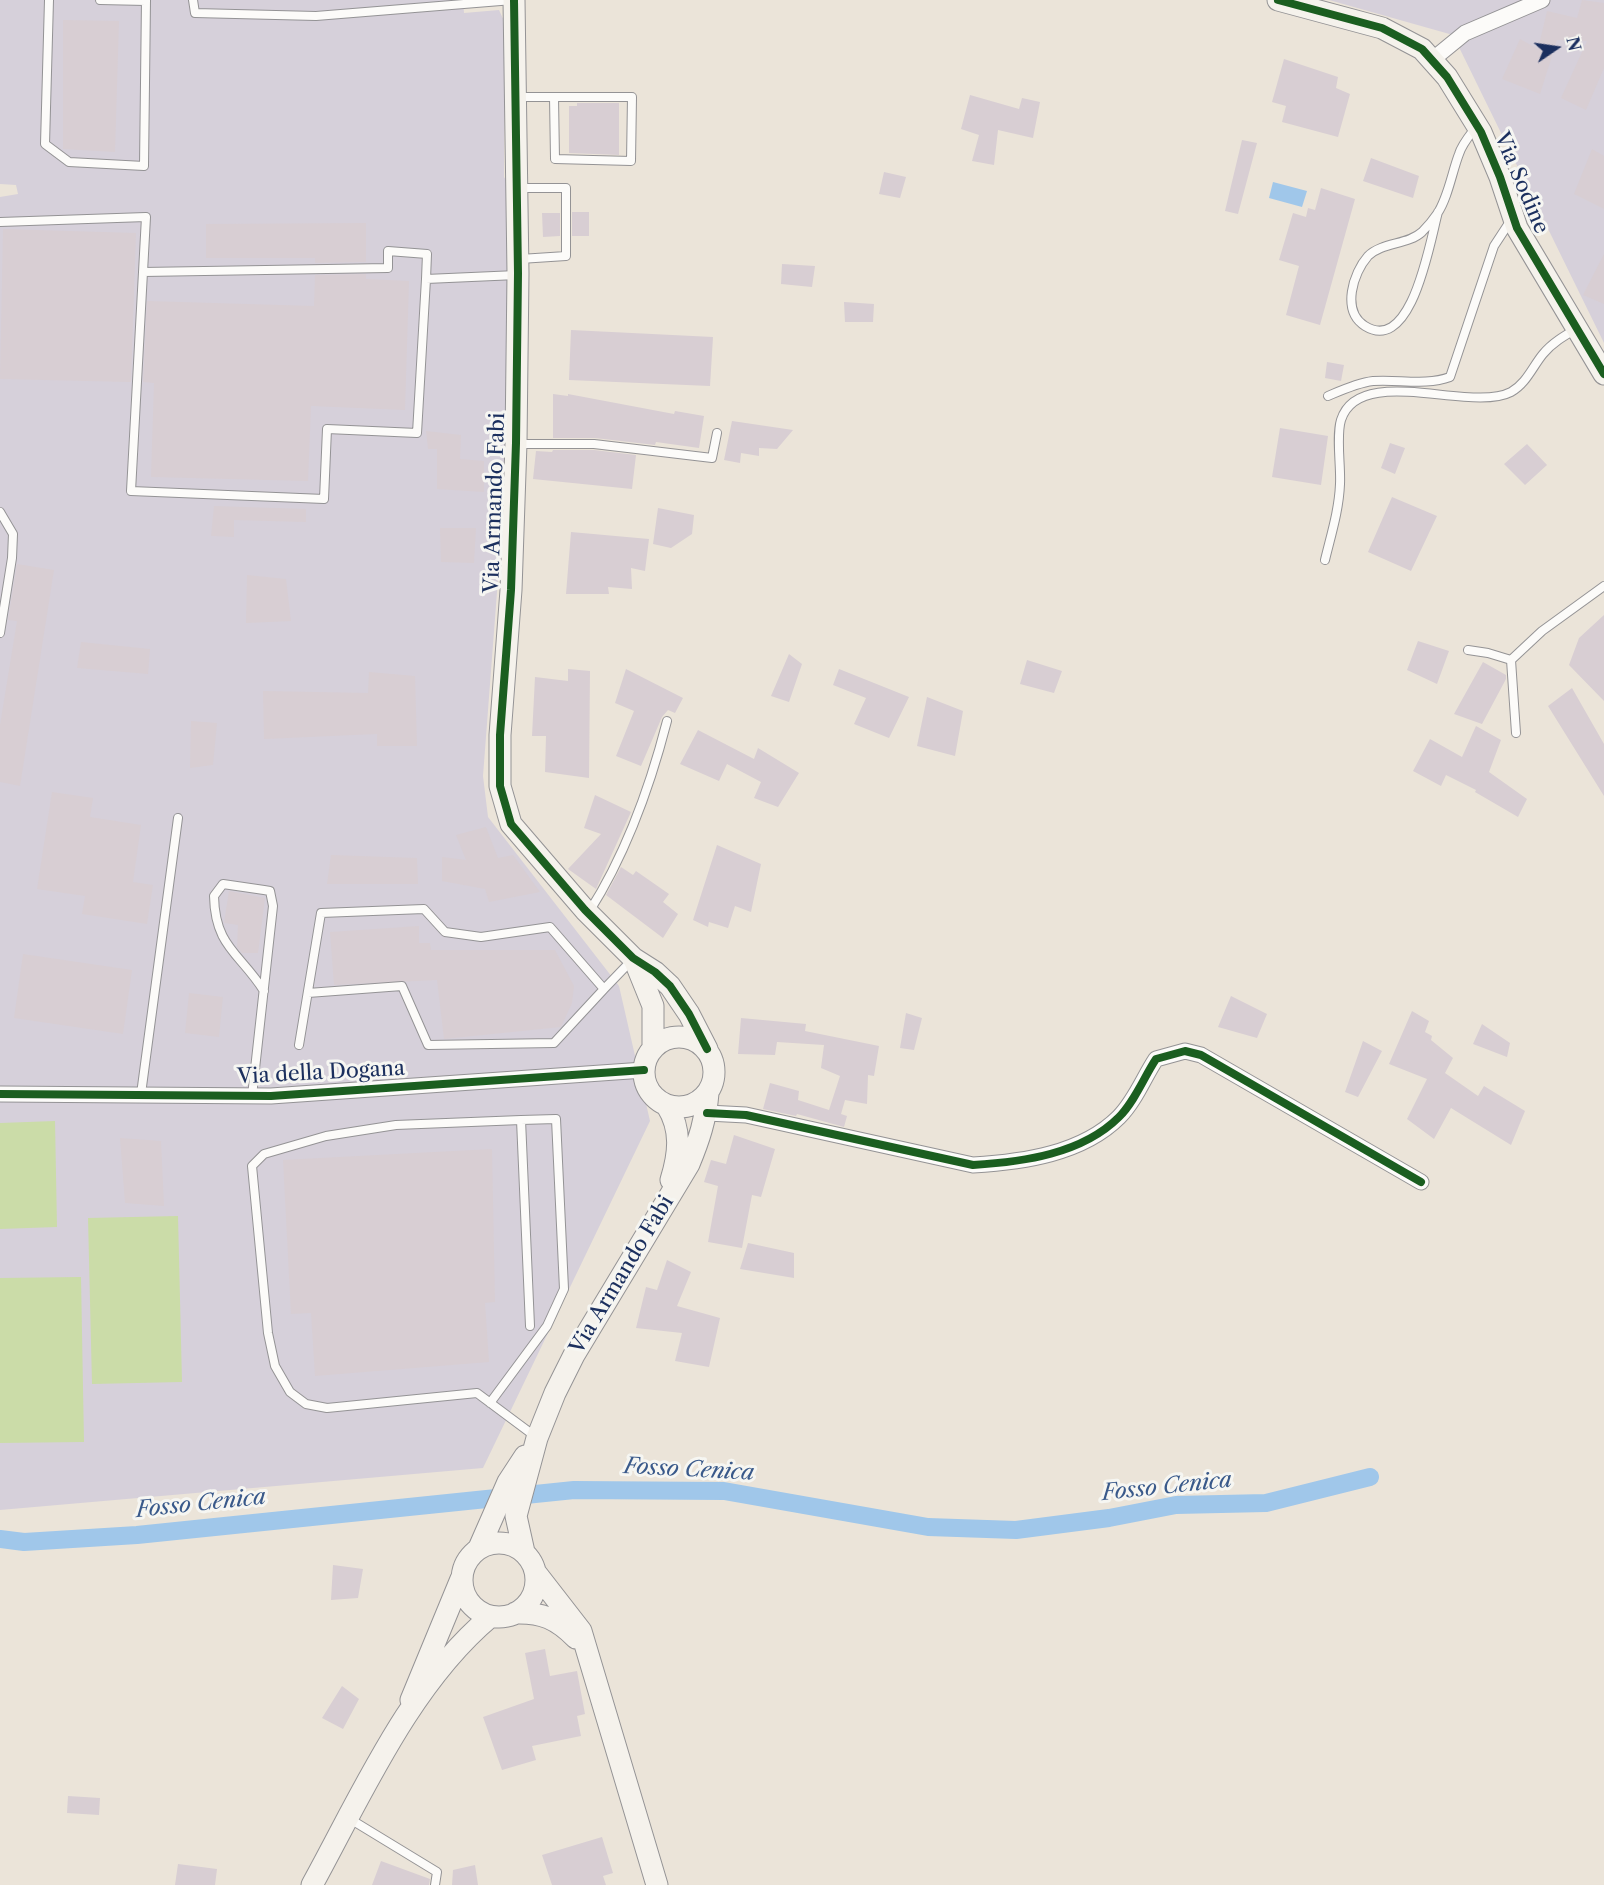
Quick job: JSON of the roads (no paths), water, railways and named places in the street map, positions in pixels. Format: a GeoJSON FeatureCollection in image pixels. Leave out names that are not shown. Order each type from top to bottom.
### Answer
{"type":"FeatureCollection","features":[{"type":"Feature","properties":{"kind":"street","name":"Via Armando Fabi"},"geometry":{"type":"LineString","coordinates":[[514,0],[518,267],[516,444],[511,590],[500,735],[500,786],[511,824],[588,913],[633,958]]}},
{"type":"Feature","properties":{"kind":"street","name":"Via Sodine"},"geometry":{"type":"LineString","coordinates":[[1278,0],[1382,28],[1422,49],[1448,77],[1477,126],[1500,177],[1517,228],[1604,374]]}},
{"type":"Feature","properties":{"kind":"street"},"geometry":{"type":"LineString","coordinates":[[1432,60],[1465,33],[1542,0]]}},
{"type":"Feature","properties":{"kind":"street"},"geometry":{"type":"LineString","coordinates":[[633,958],[653,1006],[653,1048],[644,1070],[650,1092],[667,1106],[674,1117],[678,1141],[677,1159],[665,1204]]}},
{"type":"Feature","properties":{"kind":"street"},"geometry":{"type":"LineString","coordinates":[[633,958],[655,972],[670,986],[689,1014],[707,1049],[715,1071],[708,1103]]}},
{"type":"Feature","properties":{"kind":"street"},"geometry":{"type":"LineString","coordinates":[[653,1048],[674,1037],[686,1037],[698,1041],[707,1049]]}},
{"type":"Feature","properties":{"kind":"street"},"geometry":{"type":"LineString","coordinates":[[667,1106],[708,1103],[746,1115],[973,1166],[999,1164],[1068,1149],[1092,1137],[1119,1117],[1156,1059],[1185,1051],[1201,1055],[1421,1182]]}},
{"type":"Feature","properties":{"kind":"street","name":"Via della Dogana"},"geometry":{"type":"LineString","coordinates":[[0,1094],[252,1096],[644,1070]]}},
{"type":"Feature","properties":{"kind":"street","name":"Via Armando Fabi"},"geometry":{"type":"LineString","coordinates":[[479,1548],[491,1517],[517,1478],[537,1438],[574,1354],[689,1164],[708,1103]]}},
{"type":"Feature","properties":{"kind":"street","name":"Via Armando Fabi"},"geometry":{"type":"LineString","coordinates":[[517,1478],[516,1516],[524,1552]]}},
{"type":"Feature","properties":{"kind":"street"},"geometry":{"type":"LineString","coordinates":[[312,1885],[403,1720],[438,1630],[461,1579],[463,1567],[479,1548],[502,1542],[524,1552],[536,1573],[571,1614],[581,1631],[657,1885]]}},
{"type":"Feature","properties":{"kind":"street"},"geometry":{"type":"LineString","coordinates":[[461,1579],[463,1592],[478,1612],[490,1617],[504,1617],[525,1607],[533,1596],[536,1573]]}},
{"type":"Feature","properties":{"kind":"street"},"geometry":{"type":"LineString","coordinates":[[515,1613],[552,1617],[562,1623],[587,1650]]}},
{"type":"Feature","properties":{"kind":"street"},"geometry":{"type":"LineString","coordinates":[[403,1720],[468,1635],[490,1617]]}},
{"type":"Feature","properties":{"kind":"lane"},"geometry":{"type":"LineString","coordinates":[[49,0],[45,144],[69,162],[144,166],[146,1],[100,0]]}},
{"type":"Feature","properties":{"kind":"lane"},"geometry":{"type":"LineString","coordinates":[[193,0],[195,13],[316,16],[514,0]]}},
{"type":"Feature","properties":{"kind":"lane"},"geometry":{"type":"LineString","coordinates":[[516,97],[554,97],[632,97],[631,161],[555,159],[554,97]]}},
{"type":"Feature","properties":{"kind":"lane"},"geometry":{"type":"LineString","coordinates":[[1438,212],[1421,233],[1369,255],[1351,291],[1352,308],[1357,320],[1367,327],[1379,331],[1393,328],[1403,319],[1418,285],[1438,212],[1460,151],[1477,126]]}},
{"type":"Feature","properties":{"kind":"lane"},"geometry":{"type":"LineString","coordinates":[[426,279],[518,267],[566,256],[566,188],[517,188]]}},
{"type":"Feature","properties":{"kind":"lane"},"geometry":{"type":"LineString","coordinates":[[1328,396],[1372,381],[1438,382],[1449,377],[1494,246],[1513,216]]}},
{"type":"Feature","properties":{"kind":"lane"},"geometry":{"type":"LineString","coordinates":[[0,222],[146,217],[131,491],[324,499],[327,429],[417,433],[427,254],[388,251],[388,268],[143,272]]}},
{"type":"Feature","properties":{"kind":"lane"},"geometry":{"type":"LineString","coordinates":[[1325,560],[1340,486],[1341,421],[1348,408],[1359,398],[1375,393],[1401,392],[1491,398],[1512,391],[1529,376],[1544,353],[1577,328]]}},
{"type":"Feature","properties":{"kind":"lane"},"geometry":{"type":"LineString","coordinates":[[516,444],[594,444],[712,459],[717,433]]}},
{"type":"Feature","properties":{"kind":"lane"},"geometry":{"type":"LineString","coordinates":[[0,512],[13,534],[12,558],[0,633]]}},
{"type":"Feature","properties":{"kind":"lane"},"geometry":{"type":"LineString","coordinates":[[1511,660],[1542,631],[1604,586]]}},
{"type":"Feature","properties":{"kind":"lane"},"geometry":{"type":"LineString","coordinates":[[1468,650],[1511,660]]}},
{"type":"Feature","properties":{"kind":"lane"},"geometry":{"type":"LineString","coordinates":[[1511,660],[1516,734]]}},
{"type":"Feature","properties":{"kind":"lane"},"geometry":{"type":"LineString","coordinates":[[588,913],[607,883],[636,816],[655,768],[667,721]]}},
{"type":"Feature","properties":{"kind":"lane"},"geometry":{"type":"LineString","coordinates":[[141,1094],[178,818]]}},
{"type":"Feature","properties":{"kind":"lane"},"geometry":{"type":"LineString","coordinates":[[252,1096],[264,991],[273,897],[270,891],[223,884],[214,896],[217,922],[222,937],[232,953],[252,973],[264,991]]}},
{"type":"Feature","properties":{"kind":"lane"},"geometry":{"type":"LineString","coordinates":[[300,1045],[321,913],[424,909],[445,932],[482,937],[550,927],[604,988]]}},
{"type":"Feature","properties":{"kind":"lane"},"geometry":{"type":"LineString","coordinates":[[308,993],[402,986],[428,1045],[554,1043],[633,958]]}},
{"type":"Feature","properties":{"kind":"lane"},"geometry":{"type":"LineString","coordinates":[[490,1403],[547,1326],[564,1289],[556,1119],[396,1125],[326,1136],[264,1154],[252,1166],[268,1333],[275,1365],[290,1392],[306,1404],[327,1408],[477,1393],[490,1403],[537,1438]]}},
{"type":"Feature","properties":{"kind":"lane"},"geometry":{"type":"LineString","coordinates":[[521,1120],[530,1326]]}},
{"type":"Feature","properties":{"kind":"lane"},"geometry":{"type":"LineString","coordinates":[[349,1818],[437,1872],[435,1885]]}},
{"type":"Feature","properties":{"kind":"water"},"geometry":{"type":"Polygon","coordinates":[[[1273,182],[1307,191],[1302,207],[1269,198],[1273,182]]]}},
{"type":"Feature","properties":{"kind":"waterway","name":"Fosso Cenica"},"geometry":{"type":"LineString","coordinates":[[0,1539],[24,1542],[137,1535],[574,1490],[724,1491],[928,1527],[1016,1530],[1109,1518],[1176,1505],[1266,1503],[1370,1477]]}}]}
